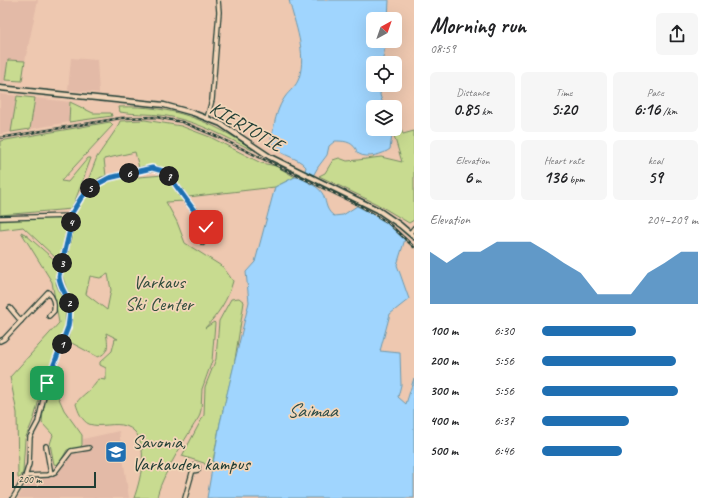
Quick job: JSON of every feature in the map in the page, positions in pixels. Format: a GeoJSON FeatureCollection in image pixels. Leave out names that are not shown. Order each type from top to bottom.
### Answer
{"type":"FeatureCollection","features":[{"type":"Feature","properties":{"kind":"street"},"geometry":{"type":"LineString","coordinates":[[207,118],[212,100],[218,0]]}},
{"type":"Feature","properties":{"kind":"street","name":"KIERTOTIE"},"geometry":{"type":"LineString","coordinates":[[0,88],[164,106],[207,118],[233,132],[270,157],[378,210],[414,237]]}},
{"type":"Feature","properties":{"kind":"street"},"geometry":{"type":"LineString","coordinates":[[13,498],[25,477],[29,464],[30,437],[38,422],[45,389],[68,327],[70,306],[59,283],[59,276],[71,225],[70,216],[81,198],[97,183],[109,178],[152,168],[157,169],[168,175],[195,209],[206,227],[207,235],[203,243]]}},
{"type":"Feature","properties":{"kind":"street"},"geometry":{"type":"LineString","coordinates":[[0,218],[70,216]]}},
{"type":"Feature","properties":{"kind":"street"},"geometry":{"type":"LineString","coordinates":[[410,233],[414,228]]}},
{"type":"Feature","properties":{"kind":"street"},"geometry":{"type":"LineString","coordinates":[[0,341],[48,292],[52,297],[55,308],[49,316]]}},
{"type":"Feature","properties":{"kind":"street"},"geometry":{"type":"LineString","coordinates":[[10,308],[21,321]]}},
{"type":"Feature","properties":{"kind":"street"},"geometry":{"type":"LineString","coordinates":[[46,446],[51,474]]}},
{"type":"Feature","properties":{"kind":"street"},"geometry":{"type":"LineString","coordinates":[[25,477],[51,474],[58,470],[71,451],[89,448]]}},
{"type":"Feature","properties":{"kind":"street"},"geometry":{"type":"LineString","coordinates":[[185,498],[193,471]]}},
{"type":"Feature","properties":{"kind":"shaded area"},"geometry":{"type":"Polygon","coordinates":[[[0,0],[38,0],[25,61],[8,60],[4,84],[0,83],[0,0]]]}},
{"type":"Feature","properties":{"kind":"shaded area"},"geometry":{"type":"Polygon","coordinates":[[[71,58],[97,60],[99,93],[68,90],[71,58]]]}},
{"type":"Feature","properties":{"kind":"shaded area"},"geometry":{"type":"Polygon","coordinates":[[[0,94],[17,96],[11,132],[0,134],[0,94]]]}},
{"type":"Feature","properties":{"kind":"shaded area"},"geometry":{"type":"Polygon","coordinates":[[[35,98],[70,102],[69,122],[30,129],[35,98]]]}},
{"type":"Feature","properties":{"kind":"shaded area"},"geometry":{"type":"Polygon","coordinates":[[[119,431],[129,498],[18,498],[28,481],[32,479],[51,477],[59,472],[70,455],[84,452],[83,439],[119,431]]]}},
{"type":"Feature","properties":{"kind":"green space"},"geometry":{"type":"Polygon","coordinates":[[[8,60],[25,61],[22,81],[5,80],[8,60]]]}},
{"type":"Feature","properties":{"kind":"green space"},"geometry":{"type":"Polygon","coordinates":[[[17,96],[35,98],[30,129],[11,132],[17,96]]]}},
{"type":"Feature","properties":{"kind":"green space"},"geometry":{"type":"Polygon","coordinates":[[[70,102],[93,113],[111,113],[112,116],[69,122],[70,102]]]}},
{"type":"Feature","properties":{"kind":"green space"},"geometry":{"type":"Polygon","coordinates":[[[119,107],[156,109],[189,116],[221,130],[253,149],[252,150],[223,135],[182,120],[159,115],[120,112],[119,107]]]}},
{"type":"Feature","properties":{"kind":"green space"},"geometry":{"type":"Polygon","coordinates":[[[145,120],[181,126],[210,137],[261,163],[276,166],[295,177],[275,187],[188,197],[173,177],[163,169],[149,166],[139,168],[135,152],[104,159],[106,176],[96,182],[87,183],[97,157],[117,128],[120,121],[145,120]]]}},
{"type":"Feature","properties":{"kind":"green space"},"geometry":{"type":"Polygon","coordinates":[[[110,122],[113,125],[61,181],[68,182],[88,158],[91,158],[72,209],[0,215],[0,141],[110,122]]]}},
{"type":"Feature","properties":{"kind":"green space"},"geometry":{"type":"Polygon","coordinates":[[[414,131],[414,220],[409,223],[377,204],[319,176],[325,173],[333,160],[339,158],[347,161],[381,157],[402,162],[394,136],[402,136],[402,132],[403,134],[414,131]]]}},
{"type":"Feature","properties":{"kind":"green space","name":"Varkaus Ski Center"},"geometry":{"type":"Polygon","coordinates":[[[164,175],[185,201],[166,202],[177,222],[185,243],[223,267],[233,281],[222,306],[205,328],[214,322],[215,323],[212,361],[202,389],[201,410],[199,417],[168,469],[157,498],[134,498],[141,469],[142,448],[139,438],[134,431],[122,425],[89,424],[82,418],[76,404],[81,397],[94,386],[98,379],[106,380],[106,368],[100,365],[100,362],[112,351],[115,339],[118,339],[106,333],[108,344],[105,353],[98,357],[68,341],[72,307],[62,275],[74,226],[73,216],[83,199],[99,184],[113,179],[164,175]],[[108,274],[100,278],[90,276],[86,294],[107,310],[111,290],[108,274]]]}},
{"type":"Feature","properties":{"kind":"green space"},"geometry":{"type":"Polygon","coordinates":[[[43,218],[64,219],[68,223],[61,258],[57,259],[23,227],[0,230],[0,221],[43,218]]]}},
{"type":"Feature","properties":{"kind":"green space"},"geometry":{"type":"Polygon","coordinates":[[[21,232],[58,263],[57,283],[66,302],[66,327],[43,385],[34,418],[25,439],[23,472],[20,478],[18,478],[17,413],[10,377],[59,323],[52,282],[21,232]]]}},
{"type":"Feature","properties":{"kind":"green space"},"geometry":{"type":"Polygon","coordinates":[[[239,298],[244,302],[234,366],[220,423],[211,472],[204,463],[182,456],[204,415],[205,387],[216,359],[219,321],[231,299],[239,298]]]}},
{"type":"Feature","properties":{"kind":"green space"},"geometry":{"type":"Polygon","coordinates":[[[50,385],[53,385],[64,410],[82,435],[82,445],[80,448],[67,450],[59,464],[56,465],[54,464],[50,444],[53,435],[42,423],[44,400],[50,385]]]}},
{"type":"Feature","properties":{"kind":"water","name":"Saimaa"},"geometry":{"type":"Polygon","coordinates":[[[289,0],[389,0],[388,12],[366,12],[366,48],[385,48],[383,56],[366,56],[366,92],[380,92],[382,100],[366,100],[366,136],[392,136],[390,149],[384,153],[366,156],[358,153],[354,146],[349,143],[344,141],[335,141],[329,146],[327,155],[309,183],[321,191],[327,208],[334,216],[343,215],[357,206],[383,219],[405,239],[397,265],[409,299],[390,314],[380,351],[400,353],[401,385],[398,397],[406,404],[414,378],[414,498],[207,498],[220,423],[249,302],[246,272],[255,262],[275,187],[295,177],[303,178],[306,167],[298,160],[278,151],[271,140],[279,109],[285,97],[295,86],[299,78],[302,59],[297,29],[289,0]]]}},
{"type":"Feature","properties":{"kind":"railway"},"geometry":{"type":"LineString","coordinates":[[0,138],[121,118],[156,117],[182,122],[216,136],[362,207],[387,222],[414,247]]}},
{"type":"Feature","properties":{"kind":"place","name":"Savonia, Varkauden kampus"},"geometry":{"type":"Point","coordinates":[116,452]}},
{"type":"Feature","properties":{"kind":"route"},"geometry":{"type":"LineString","coordinates":[[47,383],[68,327],[70,306],[59,283],[59,276],[71,225],[70,216],[78,201],[90,188],[102,180],[145,169],[152,168],[163,171],[168,175],[195,209],[206,227]]}}]}
